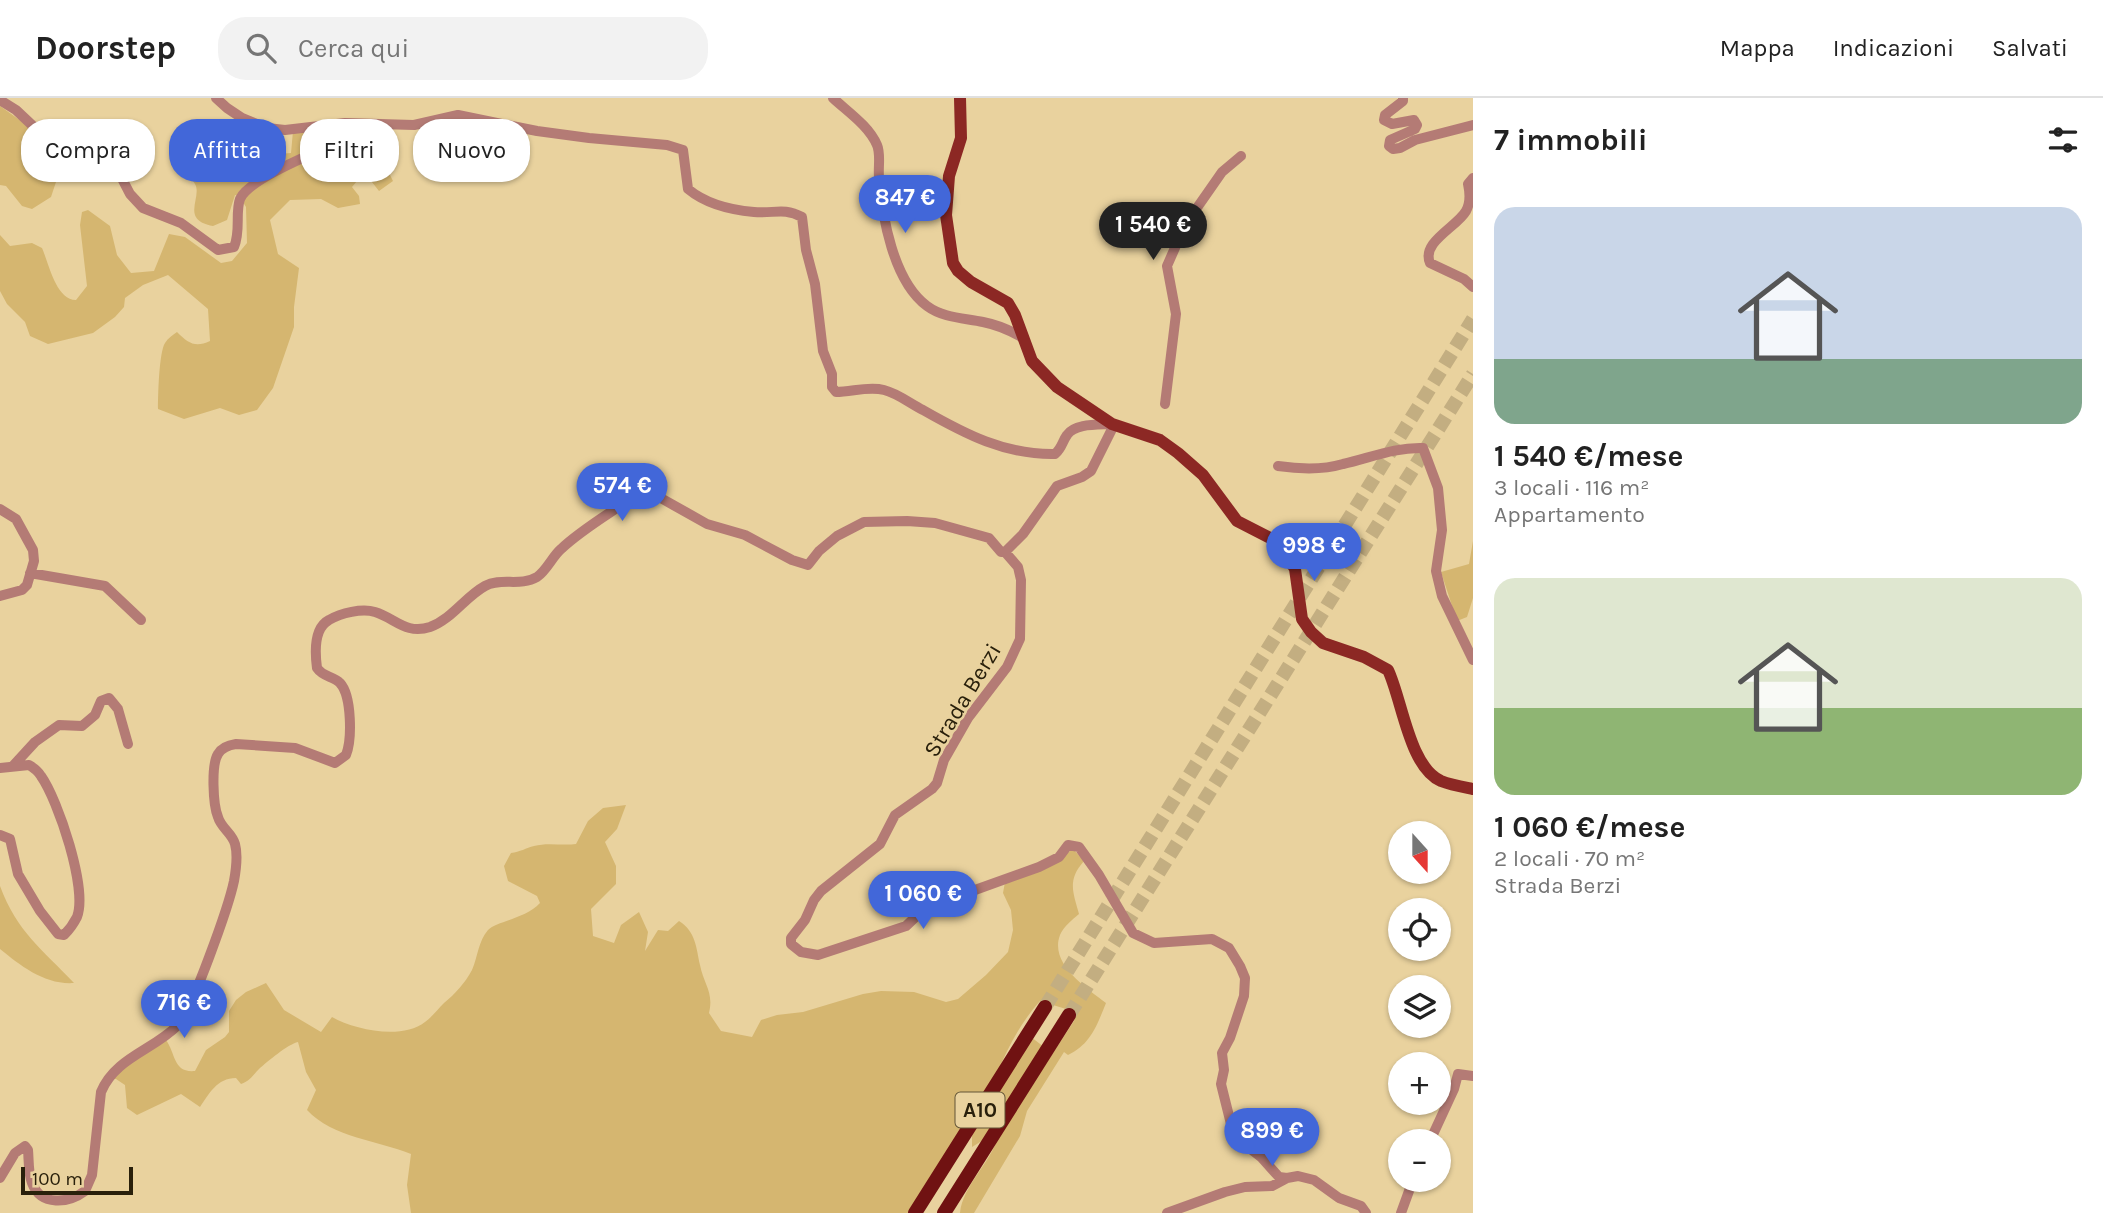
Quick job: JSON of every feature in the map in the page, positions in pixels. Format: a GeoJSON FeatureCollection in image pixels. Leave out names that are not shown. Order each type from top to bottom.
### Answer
{"type":"FeatureCollection","features":[{"type":"Feature","properties":{"kind":"highway","name":"A10"},"geometry":{"type":"LineString","coordinates":[[915,1213],[1045,1007]]}},
{"type":"Feature","properties":{"kind":"highway","name":"A10"},"geometry":{"type":"LineString","coordinates":[[944,1213],[1069,1015]]}},
{"type":"Feature","properties":{"kind":"main road"},"geometry":{"type":"LineString","coordinates":[[960,98],[961,138],[949,176],[946,206],[953,262],[958,271],[971,282],[1008,303],[1032,361],[1041,372],[1073,399],[1113,424],[1160,440],[1178,453],[1203,475],[1237,521],[1272,538],[1283,549],[1294,569],[1302,620],[1311,632],[1323,643],[1364,657],[1388,670],[1412,741],[1428,771],[1443,782],[1473,789]]}},
{"type":"Feature","properties":{"kind":"street"},"geometry":{"type":"LineString","coordinates":[[216,98],[242,118],[267,128],[300,128]]}},
{"type":"Feature","properties":{"kind":"street"},"geometry":{"type":"LineString","coordinates":[[833,98],[869,132],[878,147],[885,216],[898,268],[908,285],[927,306],[956,318],[1006,328],[1023,338]]}},
{"type":"Feature","properties":{"kind":"street"},"geometry":{"type":"LineString","coordinates":[[1403,98],[1403,101],[1385,115],[1384,120],[1392,124],[1413,120],[1417,125],[1415,129],[1390,140],[1389,146],[1393,149],[1415,140],[1473,125]]}},
{"type":"Feature","properties":{"kind":"street"},"geometry":{"type":"LineString","coordinates":[[0,100],[33,126],[61,133],[102,154],[116,167],[130,194],[143,208],[181,223],[206,244],[218,250],[234,247],[239,226],[239,202],[250,187],[300,161]]}},
{"type":"Feature","properties":{"kind":"street"},"geometry":{"type":"LineString","coordinates":[[399,125],[414,125],[458,115],[537,131],[667,145],[683,150],[688,189],[701,200],[756,212],[789,210],[802,217],[806,250],[815,284],[822,342],[832,374],[832,387],[836,392],[857,389],[886,390],[974,437],[996,447],[1025,454],[1055,454],[1063,447],[1067,435],[1073,429],[1113,424]]}},
{"type":"Feature","properties":{"kind":"street"},"geometry":{"type":"LineString","coordinates":[[1165,404],[1176,314],[1167,266],[1185,225],[1222,172],[1241,156]]}},
{"type":"Feature","properties":{"kind":"street"},"geometry":{"type":"LineString","coordinates":[[1473,178],[1468,184],[1470,196],[1465,213],[1428,251],[1427,257],[1436,267],[1464,279],[1473,287]]}},
{"type":"Feature","properties":{"kind":"street"},"geometry":{"type":"LineString","coordinates":[[0,1178],[15,1153],[25,1146],[32,1183],[37,1192],[46,1199],[60,1200],[82,1193],[92,1175],[101,1092],[106,1081],[116,1069],[182,1020],[211,951],[234,880],[236,847],[232,836],[217,815],[214,782],[216,756],[227,746],[236,744],[287,746],[331,762],[340,762],[346,755],[350,742],[350,715],[340,683],[323,675],[317,668],[319,630],[326,621],[366,610],[406,628],[422,629],[431,626],[447,617],[483,587],[496,582],[526,581],[538,576],[562,547],[637,497],[659,497],[707,524],[745,535],[792,560],[808,565],[819,551],[837,536],[864,522],[935,523],[989,538],[1001,552],[1005,552],[1023,534],[1058,486],[1091,471],[1113,424]]}},
{"type":"Feature","properties":{"kind":"street"},"geometry":{"type":"LineString","coordinates":[[1278,466],[1340,466],[1376,454],[1423,448],[1438,488],[1441,530],[1436,571],[1451,617],[1473,660]]}},
{"type":"Feature","properties":{"kind":"street"},"geometry":{"type":"LineString","coordinates":[[0,509],[16,519],[33,550],[27,585],[22,590],[0,596]]}},
{"type":"Feature","properties":{"kind":"street","name":"Strada Berzi"},"geometry":{"type":"LineString","coordinates":[[1005,552],[1018,568],[1021,580],[1020,639],[1007,667],[968,719],[944,760],[933,789],[895,815],[880,844],[821,891],[791,938],[791,944],[801,952],[818,955],[906,926],[942,897],[975,890],[1039,867],[1059,857],[1068,845],[1079,847],[1133,933],[1154,943],[1212,939],[1229,948],[1245,978],[1244,996],[1222,1053],[1224,1070],[1221,1084],[1234,1136],[1261,1157],[1279,1177],[1287,1178]]}},
{"type":"Feature","properties":{"kind":"street"},"geometry":{"type":"LineString","coordinates":[[30,573],[105,586],[141,620]]}},
{"type":"Feature","properties":{"kind":"street"},"geometry":{"type":"LineString","coordinates":[[12,766],[34,743],[60,725],[82,726],[95,715],[102,701],[109,698],[118,709],[128,744]]}},
{"type":"Feature","properties":{"kind":"street"},"geometry":{"type":"LineString","coordinates":[[0,768],[29,765],[40,774],[49,790],[74,858],[79,901],[78,915],[64,935],[58,934],[40,911],[18,874],[9,839],[0,835]]}},
{"type":"Feature","properties":{"kind":"street"},"geometry":{"type":"LineString","coordinates":[[1436,1129],[1454,1090],[1458,1074],[1473,1076]]}},
{"type":"Feature","properties":{"kind":"street"},"geometry":{"type":"LineString","coordinates":[[1167,1213],[1225,1192],[1272,1186],[1298,1176],[1314,1180],[1339,1198],[1362,1206],[1366,1213]]}},
{"type":"Feature","properties":{"kind":"street"},"geometry":{"type":"LineString","coordinates":[[1401,1213],[1409,1192]]}},
{"type":"Feature","properties":{"kind":"shaded area"},"geometry":{"type":"Polygon","coordinates":[[[0,106],[21,121],[21,182],[56,182],[51,197],[32,209],[22,206],[6,186],[0,185],[0,106]]]}},
{"type":"Feature","properties":{"kind":"shaded area"},"geometry":{"type":"Polygon","coordinates":[[[293,131],[300,131],[300,182],[356,182],[352,187],[359,196],[360,204],[338,208],[321,199],[290,200],[270,220],[278,254],[299,268],[294,327],[273,388],[257,410],[239,415],[220,408],[184,419],[158,409],[161,355],[165,343],[177,332],[192,343],[210,341],[208,309],[168,275],[143,285],[125,298],[124,307],[115,317],[93,333],[48,344],[30,336],[25,322],[7,304],[0,291],[0,235],[10,246],[32,243],[42,248],[58,288],[69,298],[76,300],[87,286],[80,225],[82,212],[88,210],[110,226],[117,255],[131,273],[154,271],[169,234],[185,237],[221,263],[232,261],[247,243],[246,207],[239,196],[235,195],[227,220],[213,226],[202,222],[194,211],[197,190],[193,182],[286,182],[286,153],[291,153],[293,131]]]}},
{"type":"Feature","properties":{"kind":"shaded area"},"geometry":{"type":"Polygon","coordinates":[[[372,182],[392,182],[379,191],[372,182]]]}},
{"type":"Feature","properties":{"kind":"shaded area"},"geometry":{"type":"Polygon","coordinates":[[[1473,541],[1473,598],[1467,617],[1457,621],[1441,572],[1469,564],[1473,541]]]}},
{"type":"Feature","properties":{"kind":"shaded area"},"geometry":{"type":"Polygon","coordinates":[[[626,805],[617,829],[605,842],[616,866],[616,884],[591,909],[593,936],[614,943],[621,925],[639,912],[648,932],[645,951],[658,930],[668,931],[679,921],[689,930],[694,940],[709,994],[709,1013],[721,1031],[752,1037],[761,1020],[803,1012],[863,994],[881,991],[914,992],[946,1002],[958,999],[1008,952],[1013,930],[1011,910],[1003,893],[1005,882],[1058,860],[1073,849],[1084,861],[1073,880],[1073,893],[1079,914],[1068,923],[1060,935],[1058,946],[1060,956],[1072,974],[1106,1003],[1088,1040],[1068,1055],[1064,1052],[1027,1111],[1020,1136],[974,1213],[960,1213],[966,1193],[998,1137],[1074,1021],[1076,1016],[1066,1009],[1040,1001],[1033,1009],[1016,1034],[999,1069],[908,1213],[411,1213],[407,1185],[411,1154],[342,1133],[329,1127],[307,1110],[316,1090],[306,1072],[298,1042],[278,1054],[244,1083],[241,1084],[236,1078],[219,1084],[200,1107],[181,1094],[137,1115],[127,1108],[125,1085],[113,1079],[121,1069],[166,1040],[179,1066],[195,1071],[206,1050],[229,1032],[229,1011],[236,1000],[266,983],[284,1010],[321,1032],[332,1017],[365,1029],[392,1032],[404,1031],[425,1022],[466,979],[488,930],[527,913],[540,903],[537,896],[508,881],[504,866],[511,853],[539,845],[576,844],[588,821],[603,808],[626,805]]]}},
{"type":"Feature","properties":{"kind":"shaded area"},"geometry":{"type":"Polygon","coordinates":[[[0,886],[22,928],[74,983],[43,978],[0,949],[0,886]]]}},
{"type":"Feature","properties":{"kind":"shaded area"},"geometry":{"type":"Polygon","coordinates":[[[1031,1037],[1044,1047],[985,1139],[972,1147],[972,1131],[1031,1037]]]}},
{"type":"Feature","properties":{"kind":"tunnel"},"geometry":{"type":"LineString","coordinates":[[1045,1007],[1473,319]]}},
{"type":"Feature","properties":{"kind":"tunnel"},"geometry":{"type":"LineString","coordinates":[[1069,1015],[1473,374]]}}]}
